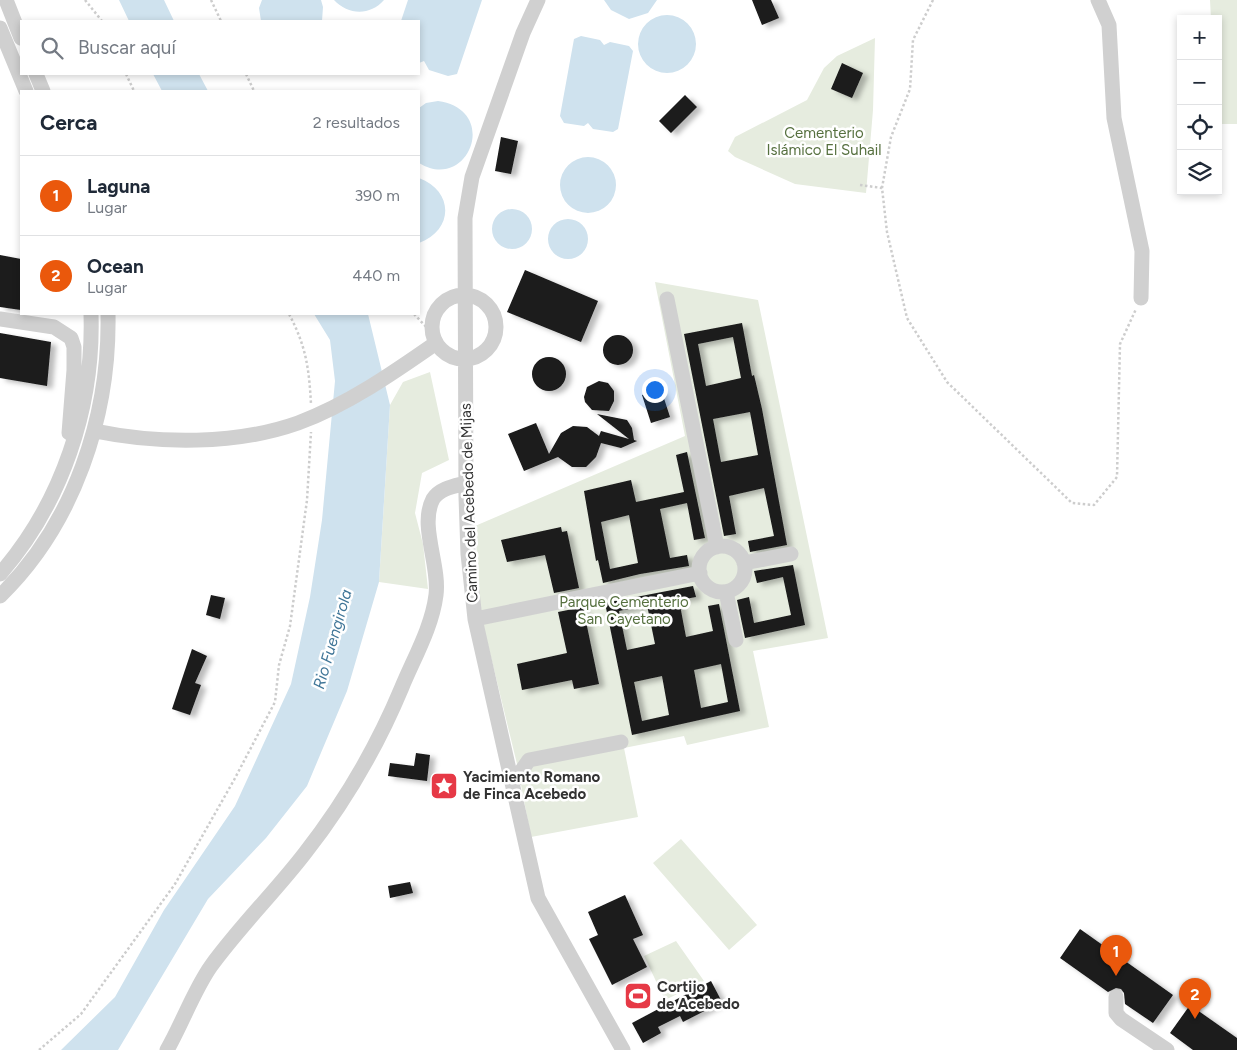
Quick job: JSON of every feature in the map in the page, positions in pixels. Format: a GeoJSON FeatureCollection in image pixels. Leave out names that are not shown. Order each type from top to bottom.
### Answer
{"type":"FeatureCollection","features":[{"type":"Feature","properties":{"kind":"street"},"geometry":{"type":"LineString","coordinates":[[6,0],[20,35]]}},
{"type":"Feature","properties":{"kind":"street","name":"Camino del Acebedo de Mijas"},"geometry":{"type":"LineString","coordinates":[[538,0],[523,33],[472,177],[465,218],[468,554],[475,619],[538,898],[623,1050]]}},
{"type":"Feature","properties":{"kind":"street"},"geometry":{"type":"LineString","coordinates":[[1098,0],[1109,25],[1114,118],[1142,251],[1140,298]]}},
{"type":"Feature","properties":{"kind":"street"},"geometry":{"type":"LineString","coordinates":[[0,28],[26,90]]}},
{"type":"Feature","properties":{"kind":"street"},"geometry":{"type":"LineString","coordinates":[[36,75],[43,90]]}},
{"type":"Feature","properties":{"kind":"street"},"geometry":{"type":"LineString","coordinates":[[465,295],[481,299],[490,307],[496,319],[496,331],[488,350],[475,358],[465,359],[455,358],[443,352],[434,338],[433,318],[437,309],[450,297],[465,295]]}},
{"type":"Feature","properties":{"kind":"street"},"geometry":{"type":"LineString","coordinates":[[667,299],[717,547]]}},
{"type":"Feature","properties":{"kind":"street"},"geometry":{"type":"LineString","coordinates":[[0,574],[31,532],[55,489],[67,458],[87,393],[92,315]]}},
{"type":"Feature","properties":{"kind":"street"},"geometry":{"type":"LineString","coordinates":[[0,596],[25,568],[44,542],[71,495],[95,431],[103,395],[109,334],[108,315]]}},
{"type":"Feature","properties":{"kind":"street"},"geometry":{"type":"LineString","coordinates":[[0,319],[54,328],[71,338],[74,347],[74,370],[67,458]]}},
{"type":"Feature","properties":{"kind":"street"},"geometry":{"type":"LineString","coordinates":[[95,431],[130,438],[173,441],[208,440],[249,434],[296,423],[329,410],[400,368],[434,338]]}},
{"type":"Feature","properties":{"kind":"street"},"geometry":{"type":"LineString","coordinates":[[168,1050],[210,968],[249,917],[304,854],[346,797],[374,746],[424,636],[436,597],[437,575],[427,516],[434,498],[445,489],[466,483]]}},
{"type":"Feature","properties":{"kind":"street"},"geometry":{"type":"LineString","coordinates":[[726,545],[742,555],[744,562],[746,573],[737,590],[717,593],[702,583],[698,564],[708,548],[726,545]]}},
{"type":"Feature","properties":{"kind":"street"},"geometry":{"type":"LineString","coordinates":[[744,562],[791,554]]}},
{"type":"Feature","properties":{"kind":"street"},"geometry":{"type":"LineString","coordinates":[[475,619],[700,573]]}},
{"type":"Feature","properties":{"kind":"street"},"geometry":{"type":"LineString","coordinates":[[726,592],[736,640]]}},
{"type":"Feature","properties":{"kind":"street"},"geometry":{"type":"LineString","coordinates":[[503,739],[529,760]]}},
{"type":"Feature","properties":{"kind":"street"},"geometry":{"type":"LineString","coordinates":[[513,783],[529,760],[621,742]]}},
{"type":"Feature","properties":{"kind":"street"},"geometry":{"type":"LineString","coordinates":[[1116,997],[1116,1013],[1121,1019],[1167,1050]]}},
{"type":"Feature","properties":{"kind":"path"},"geometry":{"type":"LineString","coordinates":[[86,0],[101,20]]}},
{"type":"Feature","properties":{"kind":"path"},"geometry":{"type":"LineString","coordinates":[[211,0],[221,20]]}},
{"type":"Feature","properties":{"kind":"path"},"geometry":{"type":"LineString","coordinates":[[932,0],[913,40],[910,89],[891,137],[882,188],[887,232],[907,318],[947,382],[1072,503],[1094,505],[1117,477],[1120,344],[1140,298]]}},
{"type":"Feature","properties":{"kind":"path"},"geometry":{"type":"LineString","coordinates":[[126,75],[134,90]]}},
{"type":"Feature","properties":{"kind":"path"},"geometry":{"type":"LineString","coordinates":[[246,75],[254,90]]}},
{"type":"Feature","properties":{"kind":"path"},"geometry":{"type":"LineString","coordinates":[[860,185],[882,188]]}},
{"type":"Feature","properties":{"kind":"path"},"geometry":{"type":"LineString","coordinates":[[39,1050],[80,1014],[110,977],[175,884],[234,780],[275,702],[279,664],[290,626],[304,519],[312,417],[310,382],[303,340],[290,315]]}},
{"type":"Feature","properties":{"kind":"path"},"geometry":{"type":"LineString","coordinates":[[415,315],[434,338]]}},
{"type":"Feature","properties":{"kind":"green space"},"geometry":{"type":"Polygon","coordinates":[[[1210,0],[1237,0],[1237,124],[1222,124],[1222,15],[1211,15],[1210,0]]]}},
{"type":"Feature","properties":{"kind":"green space","name":"Cementerio Islámico El Suhail"},"geometry":{"type":"Polygon","coordinates":[[[875,38],[873,110],[866,193],[795,184],[735,157],[728,151],[735,137],[807,100],[824,68],[837,56],[875,38]]]}},
{"type":"Feature","properties":{"kind":"green space","name":"Parque Cementerio San Cayetano"},"geometry":{"type":"Polygon","coordinates":[[[655,282],[758,300],[828,638],[753,651],[769,727],[687,745],[684,736],[624,748],[638,817],[531,837],[517,764],[481,616],[475,526],[685,436],[655,282]]]}},
{"type":"Feature","properties":{"kind":"green space"},"geometry":{"type":"Polygon","coordinates":[[[430,372],[449,460],[422,473],[415,513],[423,544],[428,589],[379,582],[390,405],[403,382],[430,372]]]}},
{"type":"Feature","properties":{"kind":"green space"},"geometry":{"type":"Polygon","coordinates":[[[681,839],[757,925],[729,950],[653,863],[681,839]]]}},
{"type":"Feature","properties":{"kind":"green space"},"geometry":{"type":"Polygon","coordinates":[[[676,941],[704,981],[665,1000],[644,956],[676,941]]]}},
{"type":"Feature","properties":{"kind":"water"},"geometry":{"type":"Polygon","coordinates":[[[119,0],[164,0],[174,20],[129,20],[119,0]]]}},
{"type":"Feature","properties":{"kind":"water"},"geometry":{"type":"Polygon","coordinates":[[[262,0],[321,0],[323,7],[322,20],[261,20],[259,8],[262,0]]]}},
{"type":"Feature","properties":{"kind":"water"},"geometry":{"type":"Polygon","coordinates":[[[334,0],[384,0],[372,9],[359,12],[346,9],[334,0]]]}},
{"type":"Feature","properties":{"kind":"water"},"geometry":{"type":"Polygon","coordinates":[[[408,0],[482,0],[457,74],[448,76],[429,70],[424,61],[420,63],[420,20],[401,20],[408,0]]]}},
{"type":"Feature","properties":{"kind":"water"},"geometry":{"type":"Polygon","coordinates":[[[604,0],[657,0],[648,13],[629,19],[611,10],[604,0]]]}},
{"type":"Feature","properties":{"kind":"water"},"geometry":{"type":"Polygon","coordinates":[[[667,15],[678,17],[691,28],[696,44],[694,55],[683,68],[667,73],[656,71],[643,60],[638,44],[640,33],[651,20],[667,15]]]}},
{"type":"Feature","properties":{"kind":"water"},"geometry":{"type":"Polygon","coordinates":[[[581,36],[600,40],[604,45],[610,42],[629,46],[633,51],[618,129],[613,132],[593,129],[588,123],[584,126],[564,123],[560,116],[574,39],[581,36]]]}},
{"type":"Feature","properties":{"kind":"water"},"geometry":{"type":"Polygon","coordinates":[[[154,75],[200,75],[207,90],[161,90],[154,75]]]}},
{"type":"Feature","properties":{"kind":"water"},"geometry":{"type":"Polygon","coordinates":[[[438,101],[457,107],[468,119],[473,132],[470,147],[463,159],[452,167],[436,169],[420,163],[420,107],[426,103],[438,101]]]}},
{"type":"Feature","properties":{"kind":"water"},"geometry":{"type":"Polygon","coordinates":[[[582,157],[594,157],[604,161],[612,169],[616,185],[612,201],[604,209],[594,213],[582,213],[572,209],[564,201],[560,191],[560,179],[564,169],[572,161],[582,157]]]}},
{"type":"Feature","properties":{"kind":"water"},"geometry":{"type":"Polygon","coordinates":[[[420,179],[439,192],[444,201],[444,220],[439,229],[420,242],[420,179]]]}},
{"type":"Feature","properties":{"kind":"water"},"geometry":{"type":"Polygon","coordinates":[[[512,209],[526,215],[532,229],[526,243],[512,249],[498,243],[492,229],[498,215],[512,209]]]}},
{"type":"Feature","properties":{"kind":"water"},"geometry":{"type":"Polygon","coordinates":[[[568,219],[579,222],[585,228],[588,239],[585,250],[579,256],[568,259],[557,256],[551,250],[548,239],[551,228],[557,222],[568,219]]]}},
{"type":"Feature","properties":{"kind":"water","name":"Rio Fuengirola"},"geometry":{"type":"Polygon","coordinates":[[[315,315],[368,315],[390,405],[379,582],[347,691],[307,786],[266,838],[208,899],[118,1050],[61,1050],[115,997],[164,910],[235,806],[291,684],[310,597],[322,520],[335,381],[330,340],[315,315]]]}},
{"type":"Feature","properties":{"kind":"building"},"geometry":{"type":"Polygon","coordinates":[[[752,0],[771,0],[779,18],[762,25],[752,0]]]}},
{"type":"Feature","properties":{"kind":"building"},"geometry":{"type":"Polygon","coordinates":[[[842,63],[863,73],[852,98],[831,89],[842,63]]]}},
{"type":"Feature","properties":{"kind":"building"},"geometry":{"type":"Polygon","coordinates":[[[685,95],[697,107],[671,133],[659,121],[685,95]]]}},
{"type":"Feature","properties":{"kind":"building"},"geometry":{"type":"Polygon","coordinates":[[[501,137],[518,141],[511,174],[495,171],[501,137]]]}},
{"type":"Feature","properties":{"kind":"building"},"geometry":{"type":"Polygon","coordinates":[[[0,255],[20,259],[20,310],[0,307],[0,255]]]}},
{"type":"Feature","properties":{"kind":"building"},"geometry":{"type":"Polygon","coordinates":[[[525,270],[598,301],[581,342],[507,312],[525,270]]]}},
{"type":"Feature","properties":{"kind":"building"},"geometry":{"type":"Polygon","coordinates":[[[742,323],[752,376],[754,375],[762,409],[787,545],[750,552],[748,541],[774,536],[764,488],[729,496],[736,534],[724,536],[684,334],[742,323]],[[733,337],[698,344],[706,386],[741,378],[733,337]],[[750,412],[713,419],[721,462],[758,455],[750,412]]]}},
{"type":"Feature","properties":{"kind":"building"},"geometry":{"type":"Polygon","coordinates":[[[0,333],[51,342],[47,386],[0,378],[0,333]]]}},
{"type":"Feature","properties":{"kind":"building"},"geometry":{"type":"Polygon","coordinates":[[[618,335],[629,339],[633,350],[629,361],[618,365],[607,361],[603,350],[607,339],[618,335]]]}},
{"type":"Feature","properties":{"kind":"building"},"geometry":{"type":"Polygon","coordinates":[[[549,357],[556,358],[561,362],[565,367],[565,381],[561,386],[556,390],[549,391],[542,390],[537,386],[533,381],[532,374],[533,367],[537,362],[542,358],[549,357]]]}},
{"type":"Feature","properties":{"kind":"building"},"geometry":{"type":"Polygon","coordinates":[[[599,381],[608,383],[614,391],[614,401],[609,411],[592,410],[585,402],[584,397],[587,387],[599,381]]]}},
{"type":"Feature","properties":{"kind":"building"},"geometry":{"type":"Polygon","coordinates":[[[661,389],[670,417],[651,423],[642,395],[661,389]]]}},
{"type":"Feature","properties":{"kind":"building"},"geometry":{"type":"Polygon","coordinates":[[[597,414],[627,420],[632,428],[634,440],[637,441],[621,448],[601,443],[596,457],[586,467],[572,467],[558,457],[524,471],[508,434],[536,423],[549,454],[561,433],[573,426],[587,427],[599,436],[601,431],[629,439],[597,414]]]}},
{"type":"Feature","properties":{"kind":"building"},"geometry":{"type":"Polygon","coordinates":[[[687,452],[705,538],[694,540],[687,503],[660,509],[670,558],[687,555],[689,566],[640,574],[603,583],[598,560],[596,561],[584,491],[631,480],[636,502],[684,492],[676,455],[687,452]],[[629,515],[601,522],[610,569],[638,563],[629,515]]]}},
{"type":"Feature","properties":{"kind":"building"},"geometry":{"type":"Polygon","coordinates":[[[561,527],[562,532],[567,531],[579,588],[554,593],[545,555],[507,562],[501,540],[561,527]]]}},
{"type":"Feature","properties":{"kind":"building"},"geometry":{"type":"Polygon","coordinates":[[[793,565],[805,625],[745,638],[737,600],[749,597],[754,623],[791,615],[783,577],[757,583],[754,571],[793,565]]]}},
{"type":"Feature","properties":{"kind":"building"},"geometry":{"type":"Polygon","coordinates":[[[693,586],[696,597],[679,600],[686,637],[713,631],[708,606],[719,604],[740,711],[632,735],[605,603],[693,586]],[[647,605],[619,611],[627,650],[655,644],[647,605]],[[721,664],[694,670],[701,708],[728,702],[721,664]],[[662,676],[634,682],[642,721],[669,715],[662,676]]]}},
{"type":"Feature","properties":{"kind":"building"},"geometry":{"type":"Polygon","coordinates":[[[211,595],[225,598],[220,619],[206,615],[211,595]]]}},
{"type":"Feature","properties":{"kind":"building"},"geometry":{"type":"Polygon","coordinates":[[[583,607],[599,684],[574,689],[572,680],[522,690],[517,664],[567,653],[558,612],[583,607]]]}},
{"type":"Feature","properties":{"kind":"building"},"geometry":{"type":"Polygon","coordinates":[[[192,649],[207,656],[195,683],[201,685],[190,715],[172,709],[192,649]]]}},
{"type":"Feature","properties":{"kind":"building"},"geometry":{"type":"Polygon","coordinates":[[[416,753],[430,755],[427,781],[388,776],[390,763],[414,766],[416,753]]]}},
{"type":"Feature","properties":{"kind":"building"},"geometry":{"type":"Polygon","coordinates":[[[410,882],[413,893],[390,898],[388,886],[410,882]]]}},
{"type":"Feature","properties":{"kind":"building"},"geometry":{"type":"Polygon","coordinates":[[[625,895],[643,935],[633,939],[647,967],[612,985],[589,939],[598,935],[588,912],[625,895]]]}},
{"type":"Feature","properties":{"kind":"building"},"geometry":{"type":"Polygon","coordinates":[[[1080,929],[1173,995],[1153,1023],[1125,1004],[1124,993],[1121,989],[1116,988],[1108,992],[1060,958],[1080,929]]]}},
{"type":"Feature","properties":{"kind":"building"},"geometry":{"type":"Polygon","coordinates":[[[711,981],[722,1002],[683,1022],[680,1016],[658,1027],[661,1033],[643,1043],[632,1023],[711,981]]]}},
{"type":"Feature","properties":{"kind":"building"},"geometry":{"type":"Polygon","coordinates":[[[1190,1005],[1237,1038],[1237,1050],[1193,1050],[1170,1033],[1190,1005]]]}},
{"type":"Feature","properties":{"kind":"place","name":"Yacimiento Romano de Finca Acebedo"},"geometry":{"type":"Point","coordinates":[444,786]}},
{"type":"Feature","properties":{"kind":"place","name":"Laguna"},"geometry":{"type":"Point","coordinates":[1116,976]}},
{"type":"Feature","properties":{"kind":"place","name":"Cortijo de Acebedo"},"geometry":{"type":"Point","coordinates":[638,996]}},
{"type":"Feature","properties":{"kind":"place","name":"Ocean"},"geometry":{"type":"Point","coordinates":[1195,1019]}}]}
